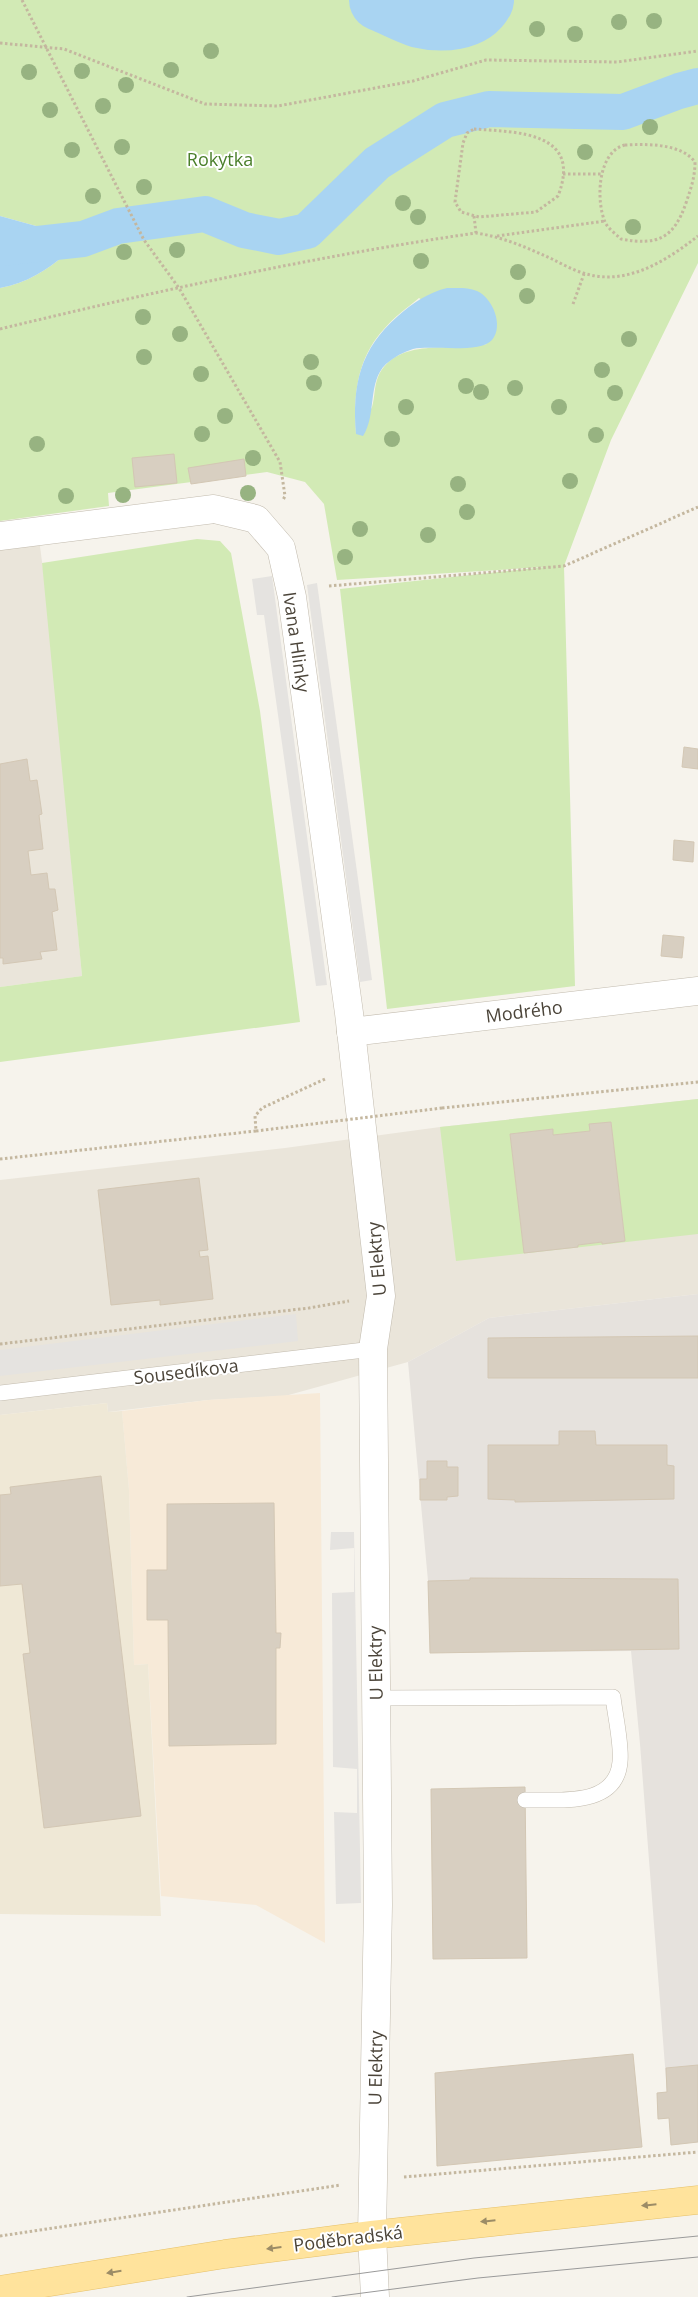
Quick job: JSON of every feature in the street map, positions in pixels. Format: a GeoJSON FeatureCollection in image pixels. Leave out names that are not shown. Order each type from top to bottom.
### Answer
{"type":"FeatureCollection","features":[{"type":"Feature","properties":{"kind":"main road","name":"Poděbradská"},"geometry":{"type":"LineString","coordinates":[[0,2290],[225,2254],[372,2235],[698,2200]]}},
{"type":"Feature","properties":{"kind":"street","name":"Ivana Hlinky"},"geometry":{"type":"LineString","coordinates":[[0,536],[214,509],[256,519],[281,548],[292,597],[351,1032]]}},
{"type":"Feature","properties":{"kind":"street","name":"Modrého"},"geometry":{"type":"LineString","coordinates":[[351,1032],[698,991]]}},
{"type":"Feature","properties":{"kind":"street","name":"U Elektry"},"geometry":{"type":"LineString","coordinates":[[351,1032],[382,1296],[373,1349],[378,1905],[372,2235],[375,2297]]}},
{"type":"Feature","properties":{"kind":"lane","name":"Sousedíkova"},"geometry":{"type":"LineString","coordinates":[[0,1393],[373,1349]]}},
{"type":"Feature","properties":{"kind":"lane"},"geometry":{"type":"LineString","coordinates":[[376,1698],[613,1697],[620,1762],[616,1780],[608,1790],[596,1796],[583,1798],[525,1800]]}},
{"type":"Feature","properties":{"kind":"path"},"geometry":{"type":"LineString","coordinates":[[22,0],[144,240],[179,288],[280,462],[285,496],[268,532]]}},
{"type":"Feature","properties":{"kind":"path"},"geometry":{"type":"LineString","coordinates":[[0,44],[64,49],[205,104],[278,106],[413,81],[486,60],[617,62],[698,51]]}},
{"type":"Feature","properties":{"kind":"path"},"geometry":{"type":"LineString","coordinates":[[474,129],[534,135],[556,148],[561,158],[564,174],[558,196],[536,212],[474,216],[461,212],[455,202],[466,133],[474,129]]}},
{"type":"Feature","properties":{"kind":"path"},"geometry":{"type":"LineString","coordinates":[[631,145],[677,150],[691,156],[696,167],[695,177],[686,205],[673,231],[650,241],[621,239],[605,221],[602,205],[602,174],[604,163],[613,151],[620,147],[631,145]]}},
{"type":"Feature","properties":{"kind":"path"},"geometry":{"type":"LineString","coordinates":[[564,174],[602,174]]}},
{"type":"Feature","properties":{"kind":"path"},"geometry":{"type":"LineString","coordinates":[[474,216],[476,234]]}},
{"type":"Feature","properties":{"kind":"path"},"geometry":{"type":"LineString","coordinates":[[0,329],[113,301],[285,266],[476,234],[496,236],[605,221]]}},
{"type":"Feature","properties":{"kind":"path"},"geometry":{"type":"LineString","coordinates":[[496,236],[584,274],[608,277],[629,276],[661,262],[698,236]]}},
{"type":"Feature","properties":{"kind":"path"},"geometry":{"type":"LineString","coordinates":[[574,304],[584,274]]}},
{"type":"Feature","properties":{"kind":"path"},"geometry":{"type":"LineString","coordinates":[[329,586],[564,566],[698,507]]}},
{"type":"Feature","properties":{"kind":"path"},"geometry":{"type":"LineString","coordinates":[[256,1131],[255,1116],[262,1108],[330,1077]]}},
{"type":"Feature","properties":{"kind":"path"},"geometry":{"type":"LineString","coordinates":[[0,1159],[256,1131],[442,1108],[698,1082]]}},
{"type":"Feature","properties":{"kind":"path"},"geometry":{"type":"LineString","coordinates":[[0,1344],[309,1308],[354,1300]]}},
{"type":"Feature","properties":{"kind":"shaded area"},"geometry":{"type":"Polygon","coordinates":[[[39,539],[47,599],[82,976],[0,987],[0,545],[39,539]]]}},
{"type":"Feature","properties":{"kind":"shaded area"},"geometry":{"type":"Polygon","coordinates":[[[272,576],[327,985],[316,986],[264,615],[257,615],[252,579],[272,576]]]}},
{"type":"Feature","properties":{"kind":"shaded area"},"geometry":{"type":"Polygon","coordinates":[[[317,583],[372,980],[360,982],[307,585],[317,583]]]}},
{"type":"Feature","properties":{"kind":"shaded area"},"geometry":{"type":"Polygon","coordinates":[[[698,1099],[698,1294],[489,1318],[408,1362],[285,1396],[208,1400],[108,1412],[107,1403],[0,1415],[0,1180],[285,1148],[440,1127],[698,1099]]]}},
{"type":"Feature","properties":{"kind":"shaded area"},"geometry":{"type":"Polygon","coordinates":[[[698,1294],[698,2142],[671,2145],[669,2118],[658,2119],[657,2093],[667,2092],[631,1651],[430,1653],[428,1581],[408,1362],[489,1318],[698,1294]]]}},
{"type":"Feature","properties":{"kind":"shaded area"},"geometry":{"type":"Polygon","coordinates":[[[296,1314],[298,1341],[0,1376],[0,1350],[296,1314]]]}},
{"type":"Feature","properties":{"kind":"shaded area"},"geometry":{"type":"Polygon","coordinates":[[[320,1393],[325,1943],[256,1905],[161,1896],[148,1664],[134,1665],[129,1490],[122,1411],[208,1400],[320,1393]]]}},
{"type":"Feature","properties":{"kind":"shaded area"},"geometry":{"type":"Polygon","coordinates":[[[107,1403],[108,1412],[122,1411],[129,1490],[134,1665],[148,1664],[161,1916],[0,1914],[0,1415],[107,1403]]]}},
{"type":"Feature","properties":{"kind":"shaded area"},"geometry":{"type":"Polygon","coordinates":[[[331,1532],[354,1532],[361,1903],[336,1904],[334,1812],[357,1813],[357,1769],[333,1767],[332,1593],[354,1592],[354,1548],[330,1550],[331,1532]]]}},
{"type":"Feature","properties":{"kind":"green space","name":"Rokytka"},"geometry":{"type":"Polygon","coordinates":[[[0,0],[698,0],[698,263],[611,440],[564,566],[575,986],[387,1009],[340,589],[545,567],[337,580],[324,504],[305,482],[267,472],[108,493],[109,506],[0,521],[0,288],[35,276],[83,239],[0,216],[0,0]],[[419,298],[388,325],[375,340],[368,352],[362,365],[356,392],[356,434],[372,407],[378,377],[386,364],[398,356],[426,348],[487,344],[419,298]]]}},
{"type":"Feature","properties":{"kind":"green space"},"geometry":{"type":"Polygon","coordinates":[[[197,539],[220,541],[231,553],[260,711],[300,1022],[0,1062],[0,987],[82,976],[42,563],[197,539]]]}},
{"type":"Feature","properties":{"kind":"green space"},"geometry":{"type":"Polygon","coordinates":[[[698,1099],[698,1234],[456,1261],[440,1127],[698,1099]],[[611,1122],[590,1124],[590,1131],[553,1135],[552,1129],[510,1134],[524,1253],[578,1247],[578,1245],[602,1242],[602,1244],[625,1241],[611,1122]]]}},
{"type":"Feature","properties":{"kind":"water"},"geometry":{"type":"Polygon","coordinates":[[[0,216],[83,239],[35,276],[0,288],[0,216]]]}},
{"type":"Feature","properties":{"kind":"water"},"geometry":{"type":"Polygon","coordinates":[[[447,288],[474,290],[488,300],[497,320],[497,327],[492,340],[477,347],[413,349],[392,359],[380,371],[376,380],[367,428],[363,436],[356,434],[356,400],[361,369],[375,341],[409,307],[427,296],[447,288]]]}},
{"type":"Feature","properties":{"kind":"building"},"geometry":{"type":"Polygon","coordinates":[[[174,454],[177,483],[135,487],[132,458],[174,454]]]}},
{"type":"Feature","properties":{"kind":"building"},"geometry":{"type":"Polygon","coordinates":[[[244,459],[246,476],[191,484],[188,468],[244,459]]]}},
{"type":"Feature","properties":{"kind":"building"},"geometry":{"type":"Polygon","coordinates":[[[684,747],[698,749],[698,769],[682,767],[684,747]]]}},
{"type":"Feature","properties":{"kind":"building"},"geometry":{"type":"Polygon","coordinates":[[[27,759],[30,781],[37,780],[42,814],[39,815],[43,849],[28,851],[31,875],[47,873],[49,889],[55,889],[58,910],[52,912],[57,950],[40,952],[42,959],[3,964],[3,958],[0,958],[0,764],[27,759]]]}},
{"type":"Feature","properties":{"kind":"building"},"geometry":{"type":"Polygon","coordinates":[[[674,840],[694,842],[693,862],[673,860],[674,840]]]}},
{"type":"Feature","properties":{"kind":"building"},"geometry":{"type":"Polygon","coordinates":[[[663,935],[684,937],[682,958],[661,956],[663,935]]]}},
{"type":"Feature","properties":{"kind":"building"},"geometry":{"type":"Polygon","coordinates":[[[611,1122],[625,1241],[602,1244],[602,1242],[578,1245],[578,1247],[524,1253],[510,1134],[553,1129],[553,1135],[590,1131],[589,1124],[611,1122]]]}},
{"type":"Feature","properties":{"kind":"building"},"geometry":{"type":"Polygon","coordinates":[[[199,1178],[208,1250],[199,1251],[200,1257],[208,1256],[213,1299],[160,1305],[160,1300],[111,1305],[98,1190],[199,1178]]]}},
{"type":"Feature","properties":{"kind":"building"},"geometry":{"type":"Polygon","coordinates":[[[698,1336],[698,1378],[488,1378],[488,1338],[698,1336]]]}},
{"type":"Feature","properties":{"kind":"building"},"geometry":{"type":"Polygon","coordinates":[[[559,1431],[595,1431],[596,1445],[667,1445],[667,1465],[674,1466],[674,1499],[515,1502],[515,1500],[488,1499],[488,1445],[559,1445],[559,1431]]]}},
{"type":"Feature","properties":{"kind":"building"},"geometry":{"type":"Polygon","coordinates":[[[427,1461],[447,1461],[447,1467],[458,1467],[458,1496],[447,1497],[447,1500],[420,1500],[420,1479],[427,1479],[427,1461]]]}},
{"type":"Feature","properties":{"kind":"building"},"geometry":{"type":"Polygon","coordinates":[[[101,1476],[141,1816],[44,1828],[23,1654],[30,1653],[22,1584],[0,1586],[0,1495],[11,1494],[10,1487],[101,1476]]]}},
{"type":"Feature","properties":{"kind":"building"},"geometry":{"type":"Polygon","coordinates":[[[274,1503],[276,1633],[281,1633],[280,1648],[276,1648],[276,1744],[169,1746],[168,1620],[147,1620],[147,1570],[167,1570],[167,1504],[274,1503]]]}},
{"type":"Feature","properties":{"kind":"building"},"geometry":{"type":"Polygon","coordinates":[[[470,1578],[678,1579],[679,1649],[430,1653],[428,1581],[470,1580],[470,1578]]]}},
{"type":"Feature","properties":{"kind":"building"},"geometry":{"type":"Polygon","coordinates":[[[525,1787],[527,1958],[433,1959],[431,1789],[525,1787]]]}},
{"type":"Feature","properties":{"kind":"building"},"geometry":{"type":"Polygon","coordinates":[[[633,2054],[642,2147],[437,2166],[435,2073],[633,2054]]]}},
{"type":"Feature","properties":{"kind":"building"},"geometry":{"type":"Polygon","coordinates":[[[698,2065],[698,2142],[671,2145],[669,2118],[658,2119],[657,2093],[667,2092],[666,2068],[698,2065]]]}},
{"type":"Feature","properties":{"kind":"waterway"},"geometry":{"type":"LineString","coordinates":[[380,0],[428,19],[464,16],[478,7],[483,0]]}},
{"type":"Feature","properties":{"kind":"waterway"},"geometry":{"type":"LineString","coordinates":[[0,248],[83,239],[118,226],[205,214],[244,230],[279,237],[307,231],[377,163],[445,120],[489,109],[623,112],[698,86]]}},
{"type":"Feature","properties":{"kind":"tram line"},"geometry":{"type":"LineString","coordinates":[[187,2297],[474,2258],[698,2236]]}},
{"type":"Feature","properties":{"kind":"tram line"},"geometry":{"type":"LineString","coordinates":[[332,2297],[478,2278],[698,2257]]}}]}
